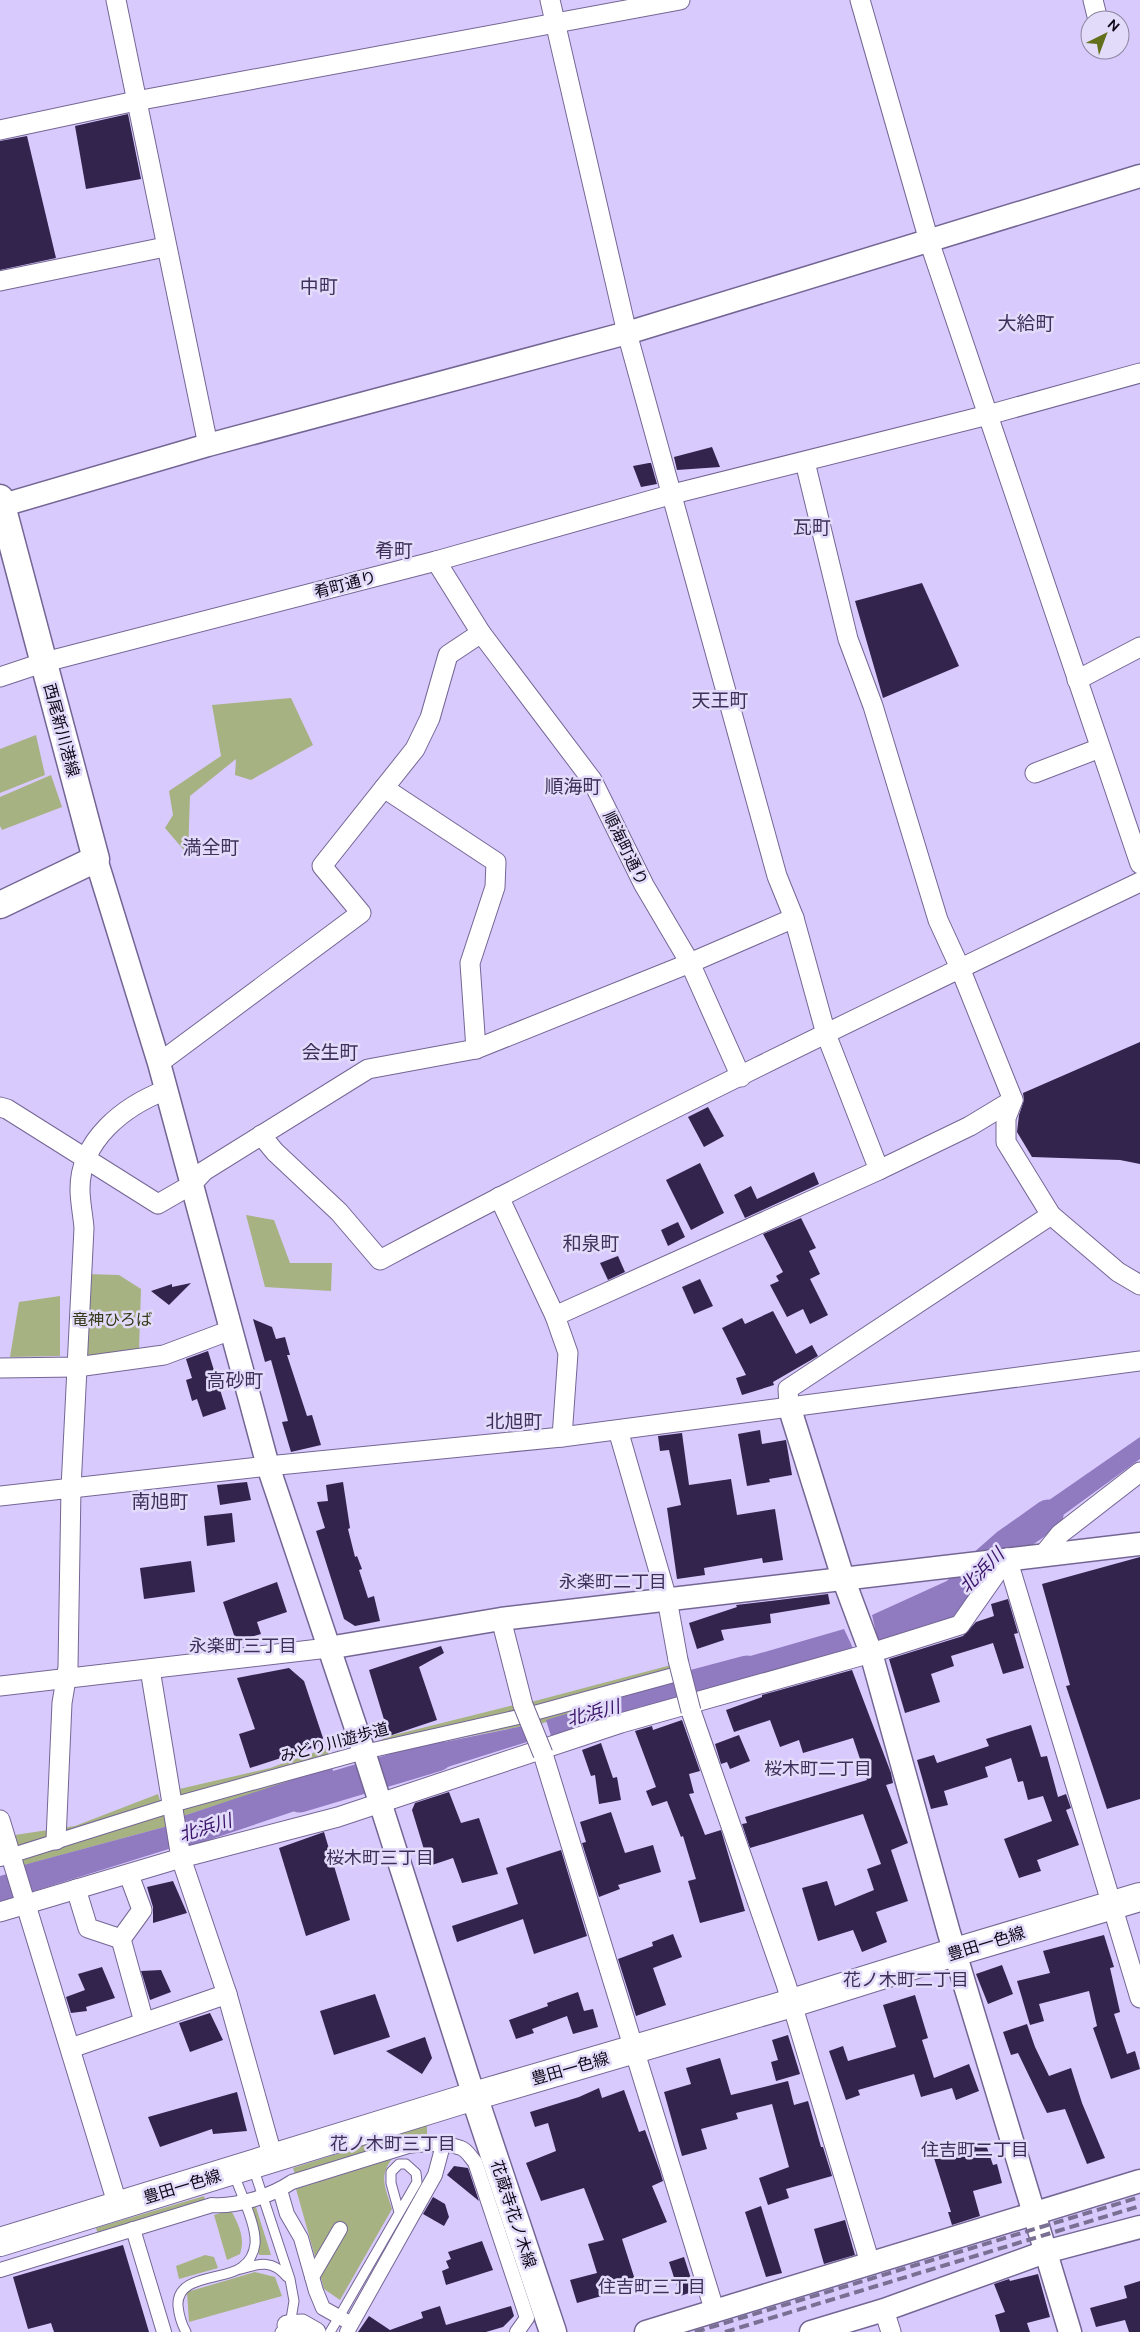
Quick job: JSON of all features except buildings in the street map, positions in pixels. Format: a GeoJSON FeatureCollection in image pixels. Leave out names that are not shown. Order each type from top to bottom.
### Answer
{"type":"FeatureCollection","features":[{"type":"Feature","properties":{"kind":"main road","name":"西尾新川港線"},"geometry":{"type":"LineString","coordinates":[[1,503],[45,662],[96,859]]}},
{"type":"Feature","properties":{"kind":"main road"},"geometry":{"type":"LineString","coordinates":[[0,905],[96,859]]}},
{"type":"Feature","properties":{"kind":"main road","name":"豊田一色線"},"geometry":{"type":"LineString","coordinates":[[0,2242],[474,2096],[792,2004],[955,1952],[1140,1897]]}},
{"type":"Feature","properties":{"kind":"main road","name":"花蔵寺花ノ木線"},"geometry":{"type":"LineString","coordinates":[[474,2096],[553,2332]]}},
{"type":"Feature","properties":{"kind":"street"},"geometry":{"type":"LineString","coordinates":[[550,0],[627,333],[777,876],[794,918],[826,1034],[880,1170]]}},
{"type":"Feature","properties":{"kind":"street"},"geometry":{"type":"LineString","coordinates":[[0,130],[136,101],[556,21],[680,0]]}},
{"type":"Feature","properties":{"kind":"street"},"geometry":{"type":"LineString","coordinates":[[860,0],[929,242],[1140,864]]}},
{"type":"Feature","properties":{"kind":"street"},"geometry":{"type":"LineString","coordinates":[[122,1],[136,101],[165,247],[208,445]]}},
{"type":"Feature","properties":{"kind":"street"},"geometry":{"type":"LineString","coordinates":[[1,503],[208,445],[627,333],[1140,176]]}},
{"type":"Feature","properties":{"kind":"street"},"geometry":{"type":"LineString","coordinates":[[0,281],[165,247]]}},
{"type":"Feature","properties":{"kind":"street","name":"肴町通り"},"geometry":{"type":"LineString","coordinates":[[0,677],[45,662],[436,561],[673,494],[988,415],[1140,373]]}},
{"type":"Feature","properties":{"kind":"street"},"geometry":{"type":"LineString","coordinates":[[805,462],[848,638],[873,706],[938,920],[960,968],[1013,1100],[1006,1118],[1006,1142]]}},
{"type":"Feature","properties":{"kind":"street","name":"順海町通り"},"geometry":{"type":"LineString","coordinates":[[436,561],[481,633],[592,780],[644,886],[690,963],[741,1076]]}},
{"type":"Feature","properties":{"kind":"street"},"geometry":{"type":"LineString","coordinates":[[159,1063],[361,913],[322,866],[415,749],[430,718],[448,655],[481,633]]}},
{"type":"Feature","properties":{"kind":"street"},"geometry":{"type":"LineString","coordinates":[[1077,680],[1140,647]]}},
{"type":"Feature","properties":{"kind":"street"},"geometry":{"type":"LineString","coordinates":[[1035,773],[1100,748]]}},
{"type":"Feature","properties":{"kind":"street"},"geometry":{"type":"LineString","coordinates":[[384,788],[496,862],[495,886],[470,962],[476,1049]]}},
{"type":"Feature","properties":{"kind":"street"},"geometry":{"type":"LineString","coordinates":[[96,859],[159,1063],[268,1466],[364,1753],[376,1796],[474,2096]]}},
{"type":"Feature","properties":{"kind":"street"},"geometry":{"type":"LineString","coordinates":[[261,1135],[275,1152],[339,1212],[380,1260],[499,1197],[741,1076],[1140,882]]}},
{"type":"Feature","properties":{"kind":"street"},"geometry":{"type":"LineString","coordinates":[[0,1107],[7,1109],[158,1204],[191,1184],[204,1171],[368,1070],[476,1049],[690,963],[794,918]]}},
{"type":"Feature","properties":{"kind":"street"},"geometry":{"type":"LineString","coordinates":[[56,1840],[65,1678],[68,1667],[71,1488],[84,1228],[80,1189],[85,1159],[108,1125],[123,1112],[147,1097],[166,1090]]}},
{"type":"Feature","properties":{"kind":"street"},"geometry":{"type":"LineString","coordinates":[[555,1316],[880,1170],[970,1126],[1013,1100]]}},
{"type":"Feature","properties":{"kind":"street"},"geometry":{"type":"LineString","coordinates":[[970,1126],[985,1129],[1006,1142],[1051,1215],[1118,1272],[1140,1285]]}},
{"type":"Feature","properties":{"kind":"street"},"geometry":{"type":"LineString","coordinates":[[499,1197],[555,1316],[568,1353],[562,1437]]}},
{"type":"Feature","properties":{"kind":"street"},"geometry":{"type":"LineString","coordinates":[[1051,1215],[788,1389],[789,1406],[846,1587],[870,1652],[955,1952],[1070,2332]]}},
{"type":"Feature","properties":{"kind":"street"},"geometry":{"type":"LineString","coordinates":[[0,1368],[77,1367],[164,1355],[231,1330]]}},
{"type":"Feature","properties":{"kind":"street"},"geometry":{"type":"LineString","coordinates":[[0,1496],[268,1466],[562,1437],[1140,1361]]}},
{"type":"Feature","properties":{"kind":"street"},"geometry":{"type":"LineString","coordinates":[[618,1430],[667,1599],[679,1666],[691,1711],[792,2004],[870,2263]]}},
{"type":"Feature","properties":{"kind":"street"},"geometry":{"type":"LineString","coordinates":[[1043,1554],[1060,1534],[1140,1472]]}},
{"type":"Feature","properties":{"kind":"street"},"geometry":{"type":"LineString","coordinates":[[0,1686],[328,1648],[501,1619],[667,1599],[846,1587],[897,1574],[1007,1558],[1140,1544]]}},
{"type":"Feature","properties":{"kind":"street"},"geometry":{"type":"LineString","coordinates":[[0,1912],[181,1858],[338,1817],[376,1796],[960,1625],[1007,1558]]}},
{"type":"Feature","properties":{"kind":"street"},"geometry":{"type":"LineString","coordinates":[[1007,1558],[1140,1998]]}},
{"type":"Feature","properties":{"kind":"street"},"geometry":{"type":"LineString","coordinates":[[501,1619],[525,1710],[543,1754],[715,2312]]}},
{"type":"Feature","properties":{"kind":"street","name":"みどり川遊歩道"},"geometry":{"type":"LineString","coordinates":[[5,1857],[172,1805],[525,1710],[679,1666]]}},
{"type":"Feature","properties":{"kind":"street"},"geometry":{"type":"LineString","coordinates":[[150,1669],[181,1858],[227,1994],[253,2164]]}},
{"type":"Feature","properties":{"kind":"street"},"geometry":{"type":"LineString","coordinates":[[0,1820],[5,1857],[28,1905],[118,2206]]}},
{"type":"Feature","properties":{"kind":"street"},"geometry":{"type":"LineString","coordinates":[[121,1939],[142,1910],[129,1875]]}},
{"type":"Feature","properties":{"kind":"street"},"geometry":{"type":"LineString","coordinates":[[76,1889],[88,1928],[121,1939]]}},
{"type":"Feature","properties":{"kind":"street"},"geometry":{"type":"LineString","coordinates":[[121,1939],[144,2022]]}},
{"type":"Feature","properties":{"kind":"street"},"geometry":{"type":"LineString","coordinates":[[71,2048],[227,1994]]}},
{"type":"Feature","properties":{"kind":"street"},"geometry":{"type":"LineString","coordinates":[[280,2190],[287,2214],[301,2238],[322,2308],[345,2324],[435,2175],[443,2144]]}},
{"type":"Feature","properties":{"kind":"street"},"geometry":{"type":"LineString","coordinates":[[0,2270],[212,2205],[227,2206],[262,2196],[280,2190],[292,2182],[408,2146],[443,2144],[463,2148],[476,2162],[528,2318],[517,2332]]}},
{"type":"Feature","properties":{"kind":"street"},"geometry":{"type":"LineString","coordinates":[[646,2332],[1140,2181]]}},
{"type":"Feature","properties":{"kind":"street"},"geometry":{"type":"LineString","coordinates":[[811,2332],[884,2310],[1045,2252],[1140,2227]]}},
{"type":"Feature","properties":{"kind":"street"},"geometry":{"type":"LineString","coordinates":[[312,2277],[340,2228]]}},
{"type":"Feature","properties":{"kind":"street"},"geometry":{"type":"LineString","coordinates":[[133,2230],[164,2332]]}},
{"type":"Feature","properties":{"kind":"street"},"geometry":{"type":"LineString","coordinates":[[884,2310],[891,2332]]}},
{"type":"Feature","properties":{"kind":"street"},"geometry":{"type":"LineString","coordinates":[[284,2329],[302,2324],[316,2332]]}},
{"type":"Feature","properties":{"kind":"lane"},"geometry":{"type":"LineString","coordinates":[[253,2164],[290,2279],[294,2310],[284,2329]]}},
{"type":"Feature","properties":{"kind":"lane"},"geometry":{"type":"LineString","coordinates":[[240,2269],[252,2255],[255,2243],[255,2234],[244,2201],[253,2164]]}},
{"type":"Feature","properties":{"kind":"lane"},"geometry":{"type":"LineString","coordinates":[[330,2332],[345,2324],[399,2212],[417,2182],[416,2173],[412,2167],[406,2164],[399,2164],[391,2172],[391,2183],[399,2212]]}},
{"type":"Feature","properties":{"kind":"lane"},"geometry":{"type":"LineString","coordinates":[[186,2332],[179,2311],[180,2292],[192,2284],[259,2263],[268,2263],[282,2271],[290,2279]]}},
{"type":"Feature","properties":{"kind":"green space"},"geometry":{"type":"Polygon","coordinates":[[[291,698],[313,745],[251,780],[235,775],[236,759],[190,796],[188,855],[165,828],[173,815],[169,791],[221,756],[212,705],[291,698]]]}},
{"type":"Feature","properties":{"kind":"green space"},"geometry":{"type":"Polygon","coordinates":[[[36,735],[45,775],[0,793],[0,749],[36,735]]]}},
{"type":"Feature","properties":{"kind":"green space"},"geometry":{"type":"Polygon","coordinates":[[[51,775],[62,807],[2,830],[0,826],[0,797],[51,775]]]}},
{"type":"Feature","properties":{"kind":"green space"},"geometry":{"type":"Polygon","coordinates":[[[246,1215],[274,1220],[290,1263],[332,1263],[331,1291],[265,1287],[246,1215]]]}},
{"type":"Feature","properties":{"kind":"green space","name":"竜神ひろば"},"geometry":{"type":"Polygon","coordinates":[[[86,1274],[119,1275],[141,1289],[139,1350],[83,1359],[86,1274]]]}},
{"type":"Feature","properties":{"kind":"green space"},"geometry":{"type":"Polygon","coordinates":[[[60,1296],[60,1356],[10,1357],[19,1302],[60,1296]]]}},
{"type":"Feature","properties":{"kind":"green space"},"geometry":{"type":"Polygon","coordinates":[[[675,1664],[679,1680],[534,1726],[531,1702],[675,1664]]]}},
{"type":"Feature","properties":{"kind":"green space"},"geometry":{"type":"Polygon","coordinates":[[[518,1704],[523,1726],[385,1753],[382,1738],[518,1704]]]}},
{"type":"Feature","properties":{"kind":"green space"},"geometry":{"type":"Polygon","coordinates":[[[327,1748],[332,1768],[183,1816],[175,1790],[270,1768],[327,1748]]]}},
{"type":"Feature","properties":{"kind":"green space"},"geometry":{"type":"Polygon","coordinates":[[[158,1794],[168,1826],[17,1867],[8,1836],[75,1826],[158,1794]]]}},
{"type":"Feature","properties":{"kind":"green space"},"geometry":{"type":"Polygon","coordinates":[[[427,2125],[427,2139],[296,2178],[293,2168],[427,2125]]]}},
{"type":"Feature","properties":{"kind":"green space"},"geometry":{"type":"Polygon","coordinates":[[[392,2159],[385,2172],[384,2183],[392,2209],[340,2300],[324,2289],[296,2189],[392,2159]]]}},
{"type":"Feature","properties":{"kind":"green space"},"geometry":{"type":"Polygon","coordinates":[[[204,2196],[206,2204],[98,2235],[96,2228],[204,2196]]]}},
{"type":"Feature","properties":{"kind":"green space"},"geometry":{"type":"Polygon","coordinates":[[[255,2204],[271,2255],[259,2255],[250,2206],[255,2204]]]}},
{"type":"Feature","properties":{"kind":"green space"},"geometry":{"type":"Polygon","coordinates":[[[231,2210],[242,2237],[242,2248],[240,2254],[227,2260],[214,2215],[231,2210]]]}},
{"type":"Feature","properties":{"kind":"green space"},"geometry":{"type":"Polygon","coordinates":[[[205,2255],[214,2257],[218,2268],[179,2279],[176,2266],[205,2255]]]}},
{"type":"Feature","properties":{"kind":"green space"},"geometry":{"type":"Polygon","coordinates":[[[255,2272],[275,2277],[282,2296],[189,2322],[187,2292],[255,2272]]]}},
{"type":"Feature","properties":{"kind":"water","name":"北浜川"},"geometry":{"type":"Polygon","coordinates":[[[1140,1437],[1140,1459],[1029,1540],[993,1539],[1140,1437]]]}},
{"type":"Feature","properties":{"kind":"water","name":"北浜川"},"geometry":{"type":"Polygon","coordinates":[[[960,1575],[990,1576],[948,1618],[878,1641],[872,1615],[960,1575]]]}},
{"type":"Feature","properties":{"kind":"water"},"geometry":{"type":"Polygon","coordinates":[[[844,1629],[853,1648],[708,1691],[702,1670],[844,1629]]]}},
{"type":"Feature","properties":{"kind":"water","name":"北浜川"},"geometry":{"type":"Polygon","coordinates":[[[679,1680],[683,1693],[551,1736],[546,1720],[679,1680]]]}},
{"type":"Feature","properties":{"kind":"water","name":"北浜川"},"geometry":{"type":"Polygon","coordinates":[[[523,1726],[530,1741],[400,1782],[390,1753],[523,1726]]]}},
{"type":"Feature","properties":{"kind":"water","name":"北浜川"},"geometry":{"type":"Polygon","coordinates":[[[331,1767],[346,1794],[188,1847],[183,1816],[331,1767]]]}},
{"type":"Feature","properties":{"kind":"water","name":"北浜川"},"geometry":{"type":"Polygon","coordinates":[[[168,1826],[172,1848],[28,1893],[16,1867],[168,1826]]]}},
{"type":"Feature","properties":{"kind":"water"},"geometry":{"type":"Polygon","coordinates":[[[7,1874],[15,1898],[0,1902],[0,1876],[7,1874]]]}},
{"type":"Feature","properties":{"kind":"waterway","name":"北浜川"},"geometry":{"type":"LineString","coordinates":[[944,1607],[982,1566],[1007,1544],[1048,1515]]}},
{"type":"Feature","properties":{"kind":"waterway","name":"北浜川"},"geometry":{"type":"LineString","coordinates":[[653,1696],[747,1671]]}},
{"type":"Feature","properties":{"kind":"waterway","name":"北浜川"},"geometry":{"type":"LineString","coordinates":[[300,1797],[437,1756]]}},
{"type":"Feature","properties":{"kind":"railway"},"geometry":{"type":"LineString","coordinates":[[695,2332],[1140,2197]]}},
{"type":"Feature","properties":{"kind":"railway"},"geometry":{"type":"LineString","coordinates":[[725,2332],[1140,2206]]}},
{"type":"Feature","properties":{"kind":"district","name":"中町"},"geometry":{"type":"Point","coordinates":[319,286]}},
{"type":"Feature","properties":{"kind":"district","name":"大給町"},"geometry":{"type":"Point","coordinates":[1026,323]}},
{"type":"Feature","properties":{"kind":"district","name":"瓦町"},"geometry":{"type":"Point","coordinates":[812,527]}},
{"type":"Feature","properties":{"kind":"district","name":"肴町"},"geometry":{"type":"Point","coordinates":[394,550]}},
{"type":"Feature","properties":{"kind":"district","name":"天王町"},"geometry":{"type":"Point","coordinates":[720,700]}},
{"type":"Feature","properties":{"kind":"district","name":"順海町"},"geometry":{"type":"Point","coordinates":[573,786]}},
{"type":"Feature","properties":{"kind":"district","name":"満全町"},"geometry":{"type":"Point","coordinates":[211,847]}},
{"type":"Feature","properties":{"kind":"district","name":"会生町"},"geometry":{"type":"Point","coordinates":[330,1052]}},
{"type":"Feature","properties":{"kind":"district","name":"和泉町"},"geometry":{"type":"Point","coordinates":[591,1243]}},
{"type":"Feature","properties":{"kind":"district","name":"高砂町"},"geometry":{"type":"Point","coordinates":[235,1380]}},
{"type":"Feature","properties":{"kind":"district","name":"北旭町"},"geometry":{"type":"Point","coordinates":[514,1421]}},
{"type":"Feature","properties":{"kind":"district","name":"南旭町"},"geometry":{"type":"Point","coordinates":[160,1501]}},
{"type":"Feature","properties":{"kind":"district","name":"永楽町二丁目"},"geometry":{"type":"Point","coordinates":[613,1581]}},
{"type":"Feature","properties":{"kind":"district","name":"永楽町三丁目"},"geometry":{"type":"Point","coordinates":[243,1645]}},
{"type":"Feature","properties":{"kind":"district","name":"桜木町二丁目"},"geometry":{"type":"Point","coordinates":[818,1768]}},
{"type":"Feature","properties":{"kind":"district","name":"桜木町三丁目"},"geometry":{"type":"Point","coordinates":[380,1857]}},
{"type":"Feature","properties":{"kind":"district","name":"花ノ木町二丁目"},"geometry":{"type":"Point","coordinates":[906,1979]}},
{"type":"Feature","properties":{"kind":"district","name":"花ノ木町三丁目"},"geometry":{"type":"Point","coordinates":[393,2143]}},
{"type":"Feature","properties":{"kind":"district","name":"住吉町二丁目"},"geometry":{"type":"Point","coordinates":[975,2149]}},
{"type":"Feature","properties":{"kind":"district","name":"住吉町三丁目"},"geometry":{"type":"Point","coordinates":[652,2286]}}]}
